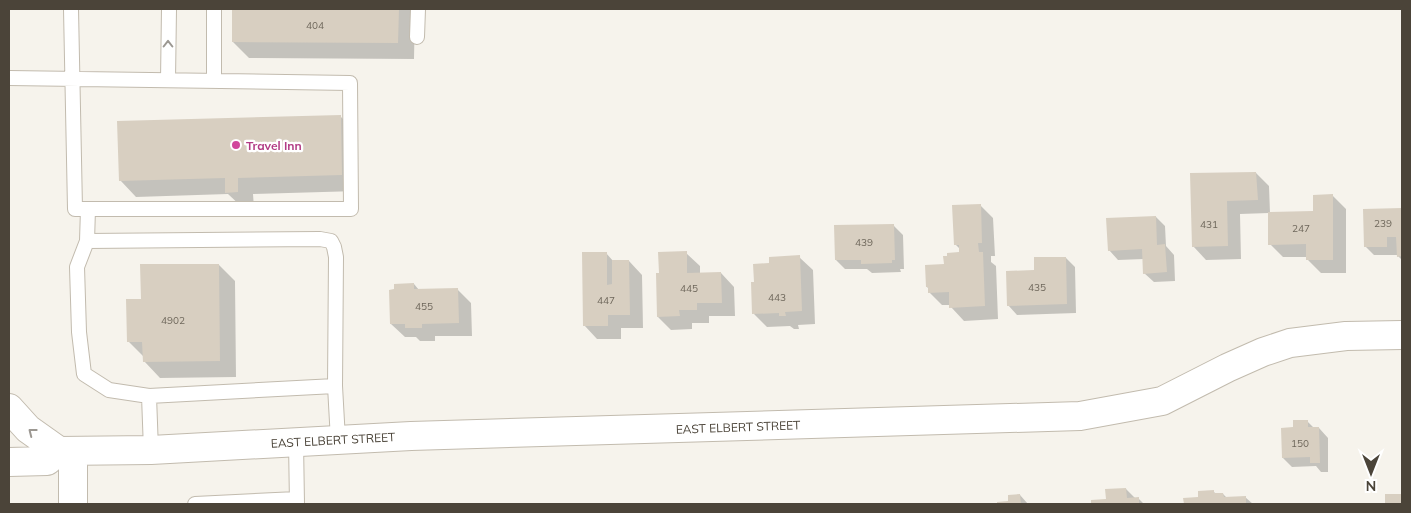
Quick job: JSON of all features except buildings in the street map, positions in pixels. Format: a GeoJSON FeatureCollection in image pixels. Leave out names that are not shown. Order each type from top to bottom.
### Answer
{"type":"FeatureCollection","features":[{"type":"Feature","properties":{"kind":"street","name":"EAST ELBERT STREET"},"geometry":{"type":"LineString","coordinates":[[9,462],[47,462],[66,451],[151,450],[411,436],[1080,416],[1162,402],[1227,368],[1262,352],[1290,343],[1324,338],[1402,335]]}},
{"type":"Feature","properties":{"kind":"street"},"geometry":{"type":"LineString","coordinates":[[9,408],[28,429],[66,451],[73,504]]}},
{"type":"Feature","properties":{"kind":"lane"},"geometry":{"type":"LineString","coordinates":[[9,78],[73,79],[168,80],[350,83],[351,209],[75,209],[73,79],[71,9]]}},
{"type":"Feature","properties":{"kind":"lane"},"geometry":{"type":"LineString","coordinates":[[168,80],[169,9]]}},
{"type":"Feature","properties":{"kind":"lane"},"geometry":{"type":"LineString","coordinates":[[214,9],[214,81]]}},
{"type":"Feature","properties":{"kind":"lane"},"geometry":{"type":"LineString","coordinates":[[417,37],[418,9]]}},
{"type":"Feature","properties":{"kind":"lane"},"geometry":{"type":"LineString","coordinates":[[88,209],[87,241],[77,267],[79,332],[84,374],[109,390],[149,396],[335,386]]}},
{"type":"Feature","properties":{"kind":"lane"},"geometry":{"type":"LineString","coordinates":[[87,241],[320,239],[331,241],[336,257],[335,386],[338,440]]}},
{"type":"Feature","properties":{"kind":"lane"},"geometry":{"type":"LineString","coordinates":[[149,396],[151,450]]}},
{"type":"Feature","properties":{"kind":"lane"},"geometry":{"type":"LineString","coordinates":[[195,504],[297,502],[296,442]]}},
{"type":"Feature","properties":{"kind":"place","name":"Travel Inn"},"geometry":{"type":"Point","coordinates":[236,145]}}]}
